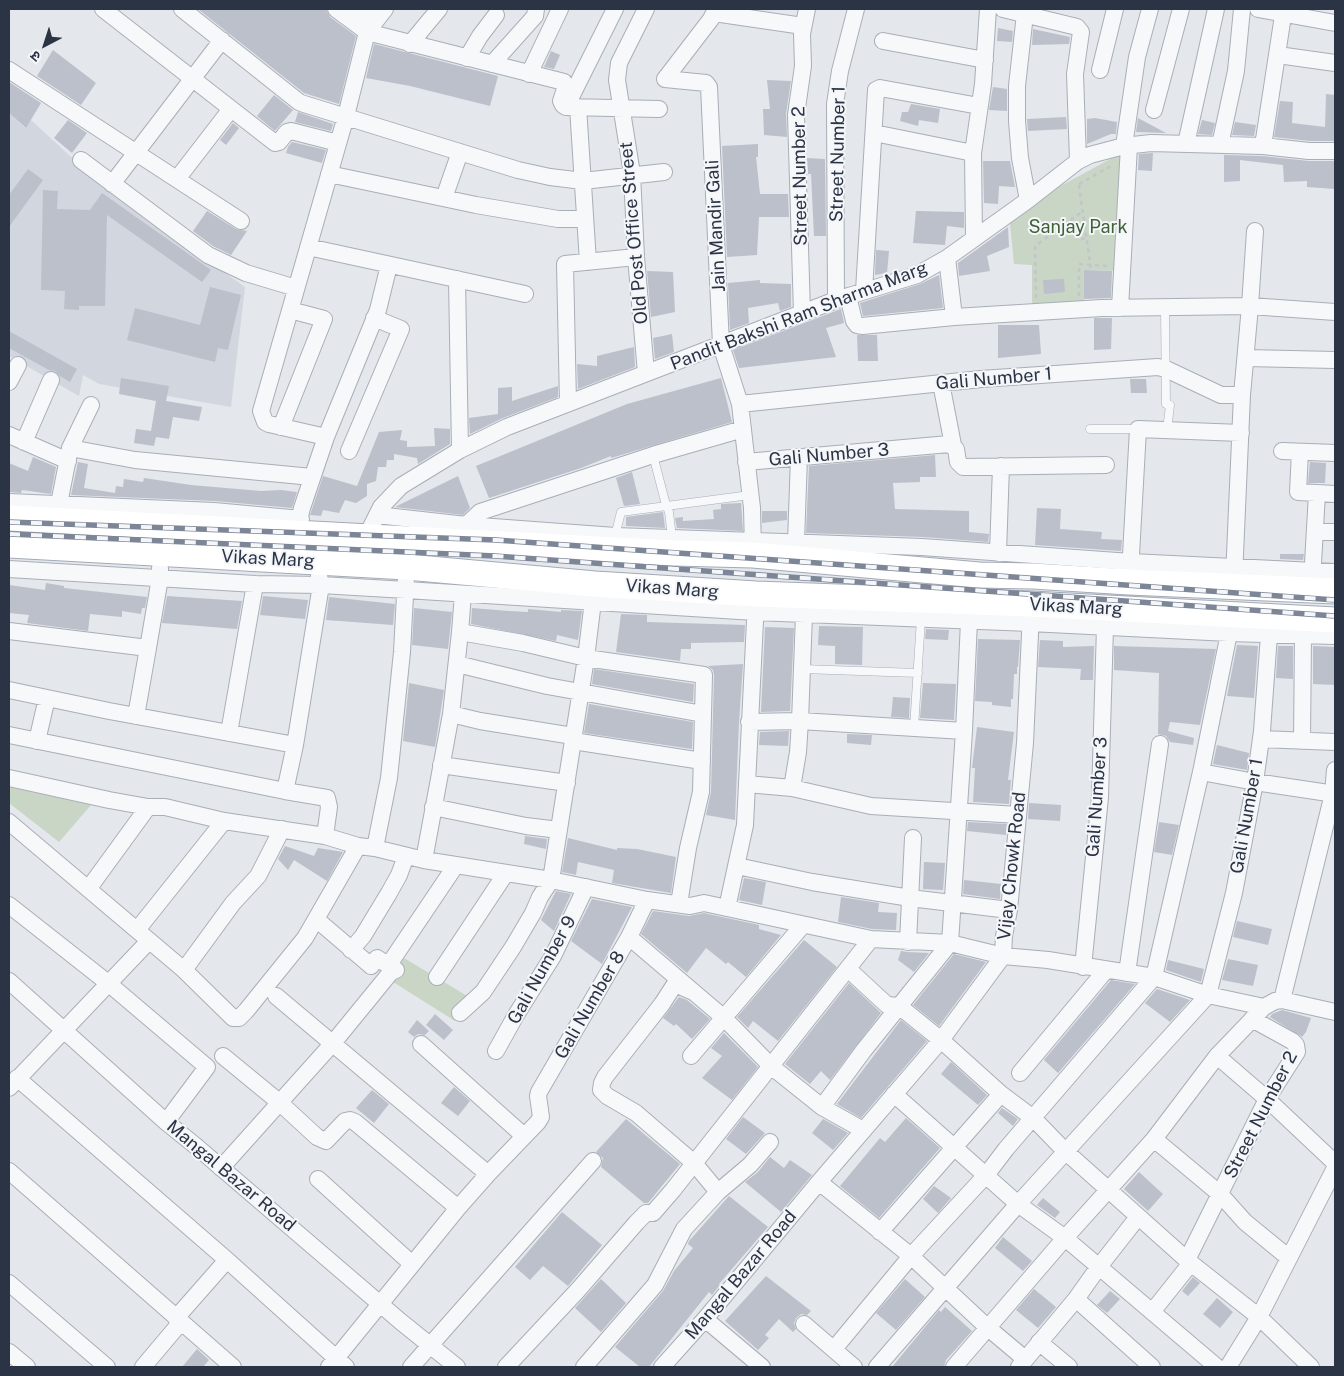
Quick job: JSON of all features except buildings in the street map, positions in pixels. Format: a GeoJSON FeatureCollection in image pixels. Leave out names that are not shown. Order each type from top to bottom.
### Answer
{"type":"FeatureCollection","features":[{"type":"Feature","properties":{"kind":"main road","name":"Vikas Marg"},"geometry":{"type":"LineString","coordinates":[[9,518],[57,513],[298,526],[375,520],[408,539],[458,533],[674,553],[753,548],[979,575],[1033,576],[1130,572],[1320,584]]}},
{"type":"Feature","properties":{"kind":"main road","name":"Vikas Marg"},"geometry":{"type":"LineString","coordinates":[[9,545],[160,553],[318,573],[756,603],[1031,613],[1233,624],[1335,620]]}},
{"type":"Feature","properties":{"kind":"street"},"geometry":{"type":"LineString","coordinates":[[103,9],[275,143],[279,142],[287,132],[291,131],[338,143]]}},
{"type":"Feature","properties":{"kind":"street"},"geometry":{"type":"LineString","coordinates":[[182,9],[299,102],[518,170],[550,177],[583,181],[632,174],[664,172]]}},
{"type":"Feature","properties":{"kind":"street"},"geometry":{"type":"LineString","coordinates":[[336,9],[410,44],[564,82],[566,86],[561,101],[563,105],[572,107],[659,109]]}},
{"type":"Feature","properties":{"kind":"street"},"geometry":{"type":"LineString","coordinates":[[359,9],[371,27]]}},
{"type":"Feature","properties":{"kind":"street"},"geometry":{"type":"LineString","coordinates":[[326,437],[265,422],[261,411],[371,27],[385,9]]}},
{"type":"Feature","properties":{"kind":"street"},"geometry":{"type":"LineString","coordinates":[[410,44],[439,9]]}},
{"type":"Feature","properties":{"kind":"street"},"geometry":{"type":"LineString","coordinates":[[492,64],[535,16],[536,9]]}},
{"type":"Feature","properties":{"kind":"street"},"geometry":{"type":"LineString","coordinates":[[529,74],[560,9]]}},
{"type":"Feature","properties":{"kind":"street"},"geometry":{"type":"LineString","coordinates":[[588,262],[583,181],[572,107],[616,9]]}},
{"type":"Feature","properties":{"kind":"street","name":"Old Post Office Street"},"geometry":{"type":"LineString","coordinates":[[646,9],[619,63],[617,80],[632,174],[636,258],[646,373]]}},
{"type":"Feature","properties":{"kind":"street","name":"Street Number 2"},"geometry":{"type":"LineString","coordinates":[[802,313],[796,115],[803,66],[802,34],[807,9]]}},
{"type":"Feature","properties":{"kind":"street","name":"Street Number 1"},"geometry":{"type":"LineString","coordinates":[[856,9],[840,71],[835,104],[842,298],[854,321],[857,325],[862,326],[954,318]]}},
{"type":"Feature","properties":{"kind":"street"},"geometry":{"type":"LineString","coordinates":[[974,238],[973,153],[985,60],[988,9]]}},
{"type":"Feature","properties":{"kind":"street"},"geometry":{"type":"LineString","coordinates":[[1003,9],[1025,14],[1054,15],[1077,27],[1081,32],[1075,74],[1073,165]]}},
{"type":"Feature","properties":{"kind":"street"},"geometry":{"type":"LineString","coordinates":[[1100,70],[1114,9]]}},
{"type":"Feature","properties":{"kind":"street"},"geometry":{"type":"LineString","coordinates":[[1120,308],[1126,146],[1136,57],[1150,9]]}},
{"type":"Feature","properties":{"kind":"street"},"geometry":{"type":"LineString","coordinates":[[1154,110],[1181,9]]}},
{"type":"Feature","properties":{"kind":"street"},"geometry":{"type":"LineString","coordinates":[[1186,144],[1216,9]]}},
{"type":"Feature","properties":{"kind":"street"},"geometry":{"type":"LineString","coordinates":[[1220,145],[1236,71],[1242,9]]}},
{"type":"Feature","properties":{"kind":"street"},"geometry":{"type":"LineString","coordinates":[[1258,9],[1284,11],[1335,23]]}},
{"type":"Feature","properties":{"kind":"street"},"geometry":{"type":"LineString","coordinates":[[715,11],[803,26]]}},
{"type":"Feature","properties":{"kind":"street","name":"Jain Mandir Gali"},"geometry":{"type":"LineString","coordinates":[[715,11],[711,20],[664,79],[706,82],[709,87],[721,345],[740,404],[752,508],[753,548]]}},
{"type":"Feature","properties":{"kind":"street"},"geometry":{"type":"LineString","coordinates":[[1263,146],[1284,11]]}},
{"type":"Feature","properties":{"kind":"street"},"geometry":{"type":"LineString","coordinates":[[1025,14],[1017,86],[1017,121],[1020,158],[1028,200]]}},
{"type":"Feature","properties":{"kind":"street"},"geometry":{"type":"LineString","coordinates":[[467,58],[480,36],[496,15]]}},
{"type":"Feature","properties":{"kind":"street"},"geometry":{"type":"LineString","coordinates":[[112,184],[222,40]]}},
{"type":"Feature","properties":{"kind":"street"},"geometry":{"type":"LineString","coordinates":[[883,41],[985,60]]}},
{"type":"Feature","properties":{"kind":"street"},"geometry":{"type":"LineString","coordinates":[[1278,55],[1335,64]]}},
{"type":"Feature","properties":{"kind":"street"},"geometry":{"type":"LineString","coordinates":[[9,70],[241,221]]}},
{"type":"Feature","properties":{"kind":"street"},"geometry":{"type":"LineString","coordinates":[[864,291],[876,90],[878,88],[978,106]]}},
{"type":"Feature","properties":{"kind":"street"},"geometry":{"type":"LineString","coordinates":[[177,179],[231,109]]}},
{"type":"Feature","properties":{"kind":"street"},"geometry":{"type":"LineString","coordinates":[[874,133],[973,153]]}},
{"type":"Feature","properties":{"kind":"street","name":"Pandit Bakshi Ram Sharma Marg"},"geometry":{"type":"LineString","coordinates":[[375,520],[401,486],[460,450],[507,427],[842,298],[917,274],[947,258],[1073,165],[1090,155],[1126,146],[1151,143],[1263,146],[1309,151],[1335,151]]}},
{"type":"Feature","properties":{"kind":"street"},"geometry":{"type":"LineString","coordinates":[[444,198],[460,152]]}},
{"type":"Feature","properties":{"kind":"street"},"geometry":{"type":"LineString","coordinates":[[81,160],[208,255],[246,274],[296,288]]}},
{"type":"Feature","properties":{"kind":"street"},"geometry":{"type":"LineString","coordinates":[[329,174],[558,219],[585,219]]}},
{"type":"Feature","properties":{"kind":"street"},"geometry":{"type":"LineString","coordinates":[[1234,578],[1242,396],[1255,230]]}},
{"type":"Feature","properties":{"kind":"street"},"geometry":{"type":"LineString","coordinates":[[308,247],[525,294]]}},
{"type":"Feature","properties":{"kind":"street"},"geometry":{"type":"LineString","coordinates":[[568,403],[565,264],[636,258]]}},
{"type":"Feature","properties":{"kind":"street"},"geometry":{"type":"LineString","coordinates":[[947,258],[954,318],[1078,310],[1165,307],[1250,306],[1335,312]]}},
{"type":"Feature","properties":{"kind":"street"},"geometry":{"type":"LineString","coordinates":[[298,526],[302,508],[326,437],[374,318],[389,265]]}},
{"type":"Feature","properties":{"kind":"street"},"geometry":{"type":"LineString","coordinates":[[457,280],[460,450]]}},
{"type":"Feature","properties":{"kind":"street"},"geometry":{"type":"LineString","coordinates":[[281,427],[324,319],[290,310]]}},
{"type":"Feature","properties":{"kind":"street"},"geometry":{"type":"LineString","coordinates":[[349,451],[401,329],[374,318]]}},
{"type":"Feature","properties":{"kind":"street"},"geometry":{"type":"LineString","coordinates":[[1246,358],[1335,360]]}},
{"type":"Feature","properties":{"kind":"street"},"geometry":{"type":"LineString","coordinates":[[9,382],[18,364]]}},
{"type":"Feature","properties":{"kind":"street","name":"Gali Number 1"},"geometry":{"type":"LineString","coordinates":[[740,404],[941,383],[1158,367],[1221,395],[1242,396]]}},
{"type":"Feature","properties":{"kind":"street"},"geometry":{"type":"LineString","coordinates":[[51,380],[16,438],[69,454],[312,477]]}},
{"type":"Feature","properties":{"kind":"street"},"geometry":{"type":"LineString","coordinates":[[941,383],[953,445],[956,449],[958,462],[963,467],[1106,465]]}},
{"type":"Feature","properties":{"kind":"street"},"geometry":{"type":"LineString","coordinates":[[9,502],[57,513],[69,454],[91,404]]}},
{"type":"Feature","properties":{"kind":"street"},"geometry":{"type":"LineString","coordinates":[[458,533],[480,512],[653,455],[743,429]]}},
{"type":"Feature","properties":{"kind":"street"},"geometry":{"type":"LineString","coordinates":[[375,520],[458,533],[672,538],[753,548],[796,542],[922,547],[998,553],[1130,572],[1138,429],[1241,433]]}},
{"type":"Feature","properties":{"kind":"street","name":"Gali Number 3"},"geometry":{"type":"LineString","coordinates":[[746,462],[953,445]]}},
{"type":"Feature","properties":{"kind":"street"},"geometry":{"type":"LineString","coordinates":[[1282,451],[1335,453]]}},
{"type":"Feature","properties":{"kind":"street"},"geometry":{"type":"LineString","coordinates":[[1300,452],[1298,492],[1335,494]]}},
{"type":"Feature","properties":{"kind":"street"},"geometry":{"type":"LineString","coordinates":[[796,542],[799,457]]}},
{"type":"Feature","properties":{"kind":"street"},"geometry":{"type":"LineString","coordinates":[[998,553],[1000,466]]}},
{"type":"Feature","properties":{"kind":"street"},"geometry":{"type":"LineString","coordinates":[[1317,493],[1315,532],[1320,584]]}},
{"type":"Feature","properties":{"kind":"street"},"geometry":{"type":"LineString","coordinates":[[1315,532],[1335,532]]}},
{"type":"Feature","properties":{"kind":"street"},"geometry":{"type":"LineString","coordinates":[[375,848],[389,778],[402,652],[408,539]]}},
{"type":"Feature","properties":{"kind":"street"},"geometry":{"type":"LineString","coordinates":[[136,716],[160,578],[160,553]]}},
{"type":"Feature","properties":{"kind":"street"},"geometry":{"type":"LineString","coordinates":[[9,569],[255,584],[318,573],[295,744],[285,791]]}},
{"type":"Feature","properties":{"kind":"street"},"geometry":{"type":"LineString","coordinates":[[1320,584],[1335,572]]}},
{"type":"Feature","properties":{"kind":"street"},"geometry":{"type":"LineString","coordinates":[[407,578],[463,594],[594,593],[581,692],[551,880],[513,947],[489,983],[479,996],[460,1013]]}},
{"type":"Feature","properties":{"kind":"street"},"geometry":{"type":"LineString","coordinates":[[229,733],[255,584]]}},
{"type":"Feature","properties":{"kind":"street"},"geometry":{"type":"LineString","coordinates":[[424,860],[451,714],[463,594]]}},
{"type":"Feature","properties":{"kind":"street"},"geometry":{"type":"LineString","coordinates":[[727,908],[745,825],[756,603],[804,615],[969,621],[1031,613],[1105,627],[1233,624],[1269,635],[1335,636]]}},
{"type":"Feature","properties":{"kind":"street","name":"Vijay Chowk Road"},"geometry":{"type":"LineString","coordinates":[[819,1182],[942,1040],[1003,956],[1025,743],[1031,613]]}},
{"type":"Feature","properties":{"kind":"street"},"geometry":{"type":"LineString","coordinates":[[792,788],[798,752],[804,615]]}},
{"type":"Feature","properties":{"kind":"street"},"geometry":{"type":"LineString","coordinates":[[822,1107],[950,943],[969,621]]}},
{"type":"Feature","properties":{"kind":"street"},"geometry":{"type":"LineString","coordinates":[[834,1349],[911,1256],[987,1174],[1006,1149],[1154,977],[1233,624]]}},
{"type":"Feature","properties":{"kind":"street","name":"Gali Number 3"},"geometry":{"type":"LineString","coordinates":[[1083,967],[1100,797],[1105,627]]}},
{"type":"Feature","properties":{"kind":"street"},"geometry":{"type":"LineString","coordinates":[[9,631],[148,648]]}},
{"type":"Feature","properties":{"kind":"street"},"geometry":{"type":"LineString","coordinates":[[460,632],[586,658],[704,675],[701,792],[688,848],[679,904]]}},
{"type":"Feature","properties":{"kind":"street","name":"Gali Number 1"},"geometry":{"type":"LineString","coordinates":[[1208,995],[1234,893],[1255,782],[1269,635]]}},
{"type":"Feature","properties":{"kind":"street"},"geometry":{"type":"LineString","coordinates":[[1302,741],[1303,635]]}},
{"type":"Feature","properties":{"kind":"street"},"geometry":{"type":"LineString","coordinates":[[457,664],[548,686],[703,714]]}},
{"type":"Feature","properties":{"kind":"street"},"geometry":{"type":"LineString","coordinates":[[9,690],[136,716],[295,744]]}},
{"type":"Feature","properties":{"kind":"street"},"geometry":{"type":"LineString","coordinates":[[37,741],[47,698]]}},
{"type":"Feature","properties":{"kind":"street"},"geometry":{"type":"LineString","coordinates":[[451,714],[573,739],[702,761]]}},
{"type":"Feature","properties":{"kind":"street"},"geometry":{"type":"LineString","coordinates":[[749,722],[800,721],[964,731]]}},
{"type":"Feature","properties":{"kind":"street"},"geometry":{"type":"LineString","coordinates":[[9,735],[328,798],[329,807],[325,836]]}},
{"type":"Feature","properties":{"kind":"street"},"geometry":{"type":"LineString","coordinates":[[1260,739],[1335,742]]}},
{"type":"Feature","properties":{"kind":"street"},"geometry":{"type":"LineString","coordinates":[[1127,973],[1160,744]]}},
{"type":"Feature","properties":{"kind":"street"},"geometry":{"type":"LineString","coordinates":[[441,765],[566,783]]}},
{"type":"Feature","properties":{"kind":"street"},"geometry":{"type":"LineString","coordinates":[[1282,1000],[1334,794],[1335,770]]}},
{"type":"Feature","properties":{"kind":"street"},"geometry":{"type":"LineString","coordinates":[[1201,772],[1334,794]]}},
{"type":"Feature","properties":{"kind":"street"},"geometry":{"type":"LineString","coordinates":[[9,778],[101,799],[148,807],[165,807],[224,821],[325,836],[358,846],[375,848],[424,860],[551,880],[647,900],[690,906],[704,903],[871,939],[950,943],[1003,956],[1048,960],[1154,977],[1208,995],[1264,1007]]}},
{"type":"Feature","properties":{"kind":"street"},"geometry":{"type":"LineString","coordinates":[[747,784],[792,788],[871,806],[1018,815]]}},
{"type":"Feature","properties":{"kind":"street"},"geometry":{"type":"LineString","coordinates":[[89,888],[148,807]]}},
{"type":"Feature","properties":{"kind":"street"},"geometry":{"type":"LineString","coordinates":[[433,808],[526,826],[560,830]]}},
{"type":"Feature","properties":{"kind":"street"},"geometry":{"type":"LineString","coordinates":[[137,930],[224,821]]}},
{"type":"Feature","properties":{"kind":"street"},"geometry":{"type":"LineString","coordinates":[[9,822],[184,970],[233,1018],[239,1018],[305,938],[358,846]]}},
{"type":"Feature","properties":{"kind":"street"},"geometry":{"type":"LineString","coordinates":[[184,970],[233,904],[258,876],[282,829]]}},
{"type":"Feature","properties":{"kind":"street"},"geometry":{"type":"LineString","coordinates":[[908,942],[913,838]]}},
{"type":"Feature","properties":{"kind":"street"},"geometry":{"type":"LineString","coordinates":[[351,950],[389,893],[399,875],[406,856]]}},
{"type":"Feature","properties":{"kind":"street"},"geometry":{"type":"LineString","coordinates":[[392,960],[456,865]]}},
{"type":"Feature","properties":{"kind":"street"},"geometry":{"type":"LineString","coordinates":[[737,866],[812,882],[910,898],[1009,910]]}},
{"type":"Feature","properties":{"kind":"street"},"geometry":{"type":"LineString","coordinates":[[437,977],[506,873]]}},
{"type":"Feature","properties":{"kind":"street","name":"Gali Number 9"},"geometry":{"type":"LineString","coordinates":[[496,1052],[552,956],[586,887]]}},
{"type":"Feature","properties":{"kind":"street","name":"Gali Number 8"},"geometry":{"type":"LineString","coordinates":[[524,1136],[538,1122],[541,1116],[539,1092],[629,937],[647,900]]}},
{"type":"Feature","properties":{"kind":"street"},"geometry":{"type":"LineString","coordinates":[[9,905],[108,983],[207,1067],[166,1122]]}},
{"type":"Feature","properties":{"kind":"street"},"geometry":{"type":"LineString","coordinates":[[221,1168],[278,1102],[333,1043],[391,972],[396,970],[377,958],[371,966],[316,919]]}},
{"type":"Feature","properties":{"kind":"street"},"geometry":{"type":"LineString","coordinates":[[691,1056],[803,925]]}},
{"type":"Feature","properties":{"kind":"street"},"geometry":{"type":"LineString","coordinates":[[629,937],[723,1017],[772,1067],[822,1107],[863,1130]]}},
{"type":"Feature","properties":{"kind":"street"},"geometry":{"type":"LineString","coordinates":[[506,1367],[578,1290],[637,1222],[646,1213],[653,1213],[772,1067],[814,1010],[871,939]]}},
{"type":"Feature","properties":{"kind":"street"},"geometry":{"type":"LineString","coordinates":[[149,941],[13,1083],[227,1260],[337,1364],[412,1264],[458,1208],[524,1136],[421,1044]]}},
{"type":"Feature","properties":{"kind":"street"},"geometry":{"type":"LineString","coordinates":[[848,969],[887,1005],[899,1006],[942,1040],[1001,1094],[1033,1118],[1138,1217],[1259,1317],[1311,1367]]}},
{"type":"Feature","properties":{"kind":"street"},"geometry":{"type":"LineString","coordinates":[[1020,1073],[1106,970]]}},
{"type":"Feature","properties":{"kind":"street","name":"Mangal Bazar Road"},"geometry":{"type":"LineString","coordinates":[[9,981],[166,1122],[381,1305],[457,1367]]}},
{"type":"Feature","properties":{"kind":"street"},"geometry":{"type":"LineString","coordinates":[[692,991],[675,984],[662,1004],[605,1077],[601,1090],[607,1096],[636,1113],[694,1163],[718,1192]]}},
{"type":"Feature","properties":{"kind":"street"},"geometry":{"type":"LineString","coordinates":[[877,1367],[1018,1204],[1208,995]]}},
{"type":"Feature","properties":{"kind":"street"},"geometry":{"type":"LineString","coordinates":[[276,996],[488,1174]]}},
{"type":"Feature","properties":{"kind":"street"},"geometry":{"type":"LineString","coordinates":[[954,1367],[1065,1238],[1154,1139],[1216,1056],[1264,1007],[1275,1001],[1282,1000],[1335,1012]]}},
{"type":"Feature","properties":{"kind":"street","name":"Street Number 2"},"geometry":{"type":"LineString","coordinates":[[1152,1312],[1189,1261],[1267,1099],[1295,1057],[1297,1048],[1292,1041],[1252,1019]]}},
{"type":"Feature","properties":{"kind":"street"},"geometry":{"type":"LineString","coordinates":[[223,1056],[322,1140],[326,1141],[341,1117],[355,1122],[458,1208]]}},
{"type":"Feature","properties":{"kind":"street"},"geometry":{"type":"LineString","coordinates":[[1216,1056],[1267,1099],[1335,1163]]}},
{"type":"Feature","properties":{"kind":"street"},"geometry":{"type":"LineString","coordinates":[[894,1094],[987,1174],[1018,1204],[1065,1238],[1098,1268],[1217,1367]]}},
{"type":"Feature","properties":{"kind":"street"},"geometry":{"type":"LineString","coordinates":[[880,1232],[1001,1094]]}},
{"type":"Feature","properties":{"kind":"street"},"geometry":{"type":"LineString","coordinates":[[1154,1139],[1220,1194],[1245,1222],[1289,1258]]}},
{"type":"Feature","properties":{"kind":"street"},"geometry":{"type":"LineString","coordinates":[[584,1367],[655,1285],[684,1229],[718,1192],[750,1165],[770,1142]]}},
{"type":"Feature","properties":{"kind":"street"},"geometry":{"type":"LineString","coordinates":[[411,1367],[592,1161]]}},
{"type":"Feature","properties":{"kind":"street"},"geometry":{"type":"LineString","coordinates":[[1228,1367],[1259,1317],[1335,1168]]}},
{"type":"Feature","properties":{"kind":"street"},"geometry":{"type":"LineString","coordinates":[[9,1171],[233,1367]]}},
{"type":"Feature","properties":{"kind":"street"},"geometry":{"type":"LineString","coordinates":[[318,1179],[412,1264]]}},
{"type":"Feature","properties":{"kind":"street"},"geometry":{"type":"LineString","coordinates":[[819,1182],[911,1256],[987,1327],[1022,1363],[1076,1299],[1138,1217]]}},
{"type":"Feature","properties":{"kind":"street","name":"Mangal Bazar Road"},"geometry":{"type":"LineString","coordinates":[[662,1367],[706,1319],[819,1182]]}},
{"type":"Feature","properties":{"kind":"street"},"geometry":{"type":"LineString","coordinates":[[144,1367],[178,1320],[227,1260]]}},
{"type":"Feature","properties":{"kind":"street"},"geometry":{"type":"LineString","coordinates":[[9,1283],[107,1367]]}},
{"type":"Feature","properties":{"kind":"street"},"geometry":{"type":"LineString","coordinates":[[1076,1299],[1152,1367]]}},
{"type":"Feature","properties":{"kind":"street"},"geometry":{"type":"LineString","coordinates":[[706,1319],[751,1364]]}},
{"type":"Feature","properties":{"kind":"street"},"geometry":{"type":"LineString","coordinates":[[804,1324],[854,1367]]}},
{"type":"Feature","properties":{"kind":"street"},"geometry":{"type":"LineString","coordinates":[[1039,1342],[1069,1367]]}},
{"type":"Feature","properties":{"kind":"street"},"geometry":{"type":"LineString","coordinates":[[9,1352],[26,1367]]}},
{"type":"Feature","properties":{"kind":"lane"},"geometry":{"type":"LineString","coordinates":[[1165,307],[1166,404],[1170,405],[1167,430]]}},
{"type":"Feature","properties":{"kind":"lane"},"geometry":{"type":"LineString","coordinates":[[1090,429],[1138,429]]}},
{"type":"Feature","properties":{"kind":"lane"},"geometry":{"type":"LineString","coordinates":[[653,455],[669,512],[672,538]]}},
{"type":"Feature","properties":{"kind":"lane"},"geometry":{"type":"LineString","coordinates":[[615,536],[622,512],[750,495]]}},
{"type":"Feature","properties":{"kind":"lane"},"geometry":{"type":"LineString","coordinates":[[914,728],[921,619]]}},
{"type":"Feature","properties":{"kind":"lane"},"geometry":{"type":"LineString","coordinates":[[802,669],[918,673]]}},
{"type":"Feature","properties":{"kind":"path"},"geometry":{"type":"LineString","coordinates":[[1073,165],[1079,184],[1090,270]]}},
{"type":"Feature","properties":{"kind":"path"},"geometry":{"type":"LineString","coordinates":[[1079,184],[1111,166]]}},
{"type":"Feature","properties":{"kind":"path"},"geometry":{"type":"LineString","coordinates":[[1036,305],[1035,246],[1083,211]]}},
{"type":"Feature","properties":{"kind":"path"},"geometry":{"type":"LineString","coordinates":[[1081,240],[1087,238]]}},
{"type":"Feature","properties":{"kind":"path"},"geometry":{"type":"LineString","coordinates":[[1078,310],[1079,264],[1114,266]]}},
{"type":"Feature","properties":{"kind":"shaded area"},"geometry":{"type":"Polygon","coordinates":[[[9,113],[25,128],[31,120],[108,191],[245,287],[231,407],[99,384],[83,375],[79,396],[9,356],[9,113]]]}},
{"type":"Feature","properties":{"kind":"green space","name":"Sanjay Park"},"geometry":{"type":"Polygon","coordinates":[[[1125,151],[1121,271],[1084,270],[1084,304],[1032,310],[1032,265],[1014,264],[1009,214],[1125,151]]]}},
{"type":"Feature","properties":{"kind":"green space"},"geometry":{"type":"Polygon","coordinates":[[[9,787],[91,805],[59,842],[9,803],[9,787]]]}},
{"type":"Feature","properties":{"kind":"green space"},"geometry":{"type":"Polygon","coordinates":[[[404,958],[469,997],[455,1021],[390,980],[404,958]]]}},
{"type":"Feature","properties":{"kind":"railway"},"geometry":{"type":"LineString","coordinates":[[9,522],[496,540],[1335,600]]}},
{"type":"Feature","properties":{"kind":"railway"},"geometry":{"type":"LineString","coordinates":[[9,534],[495,556],[1335,616]]}}]}
